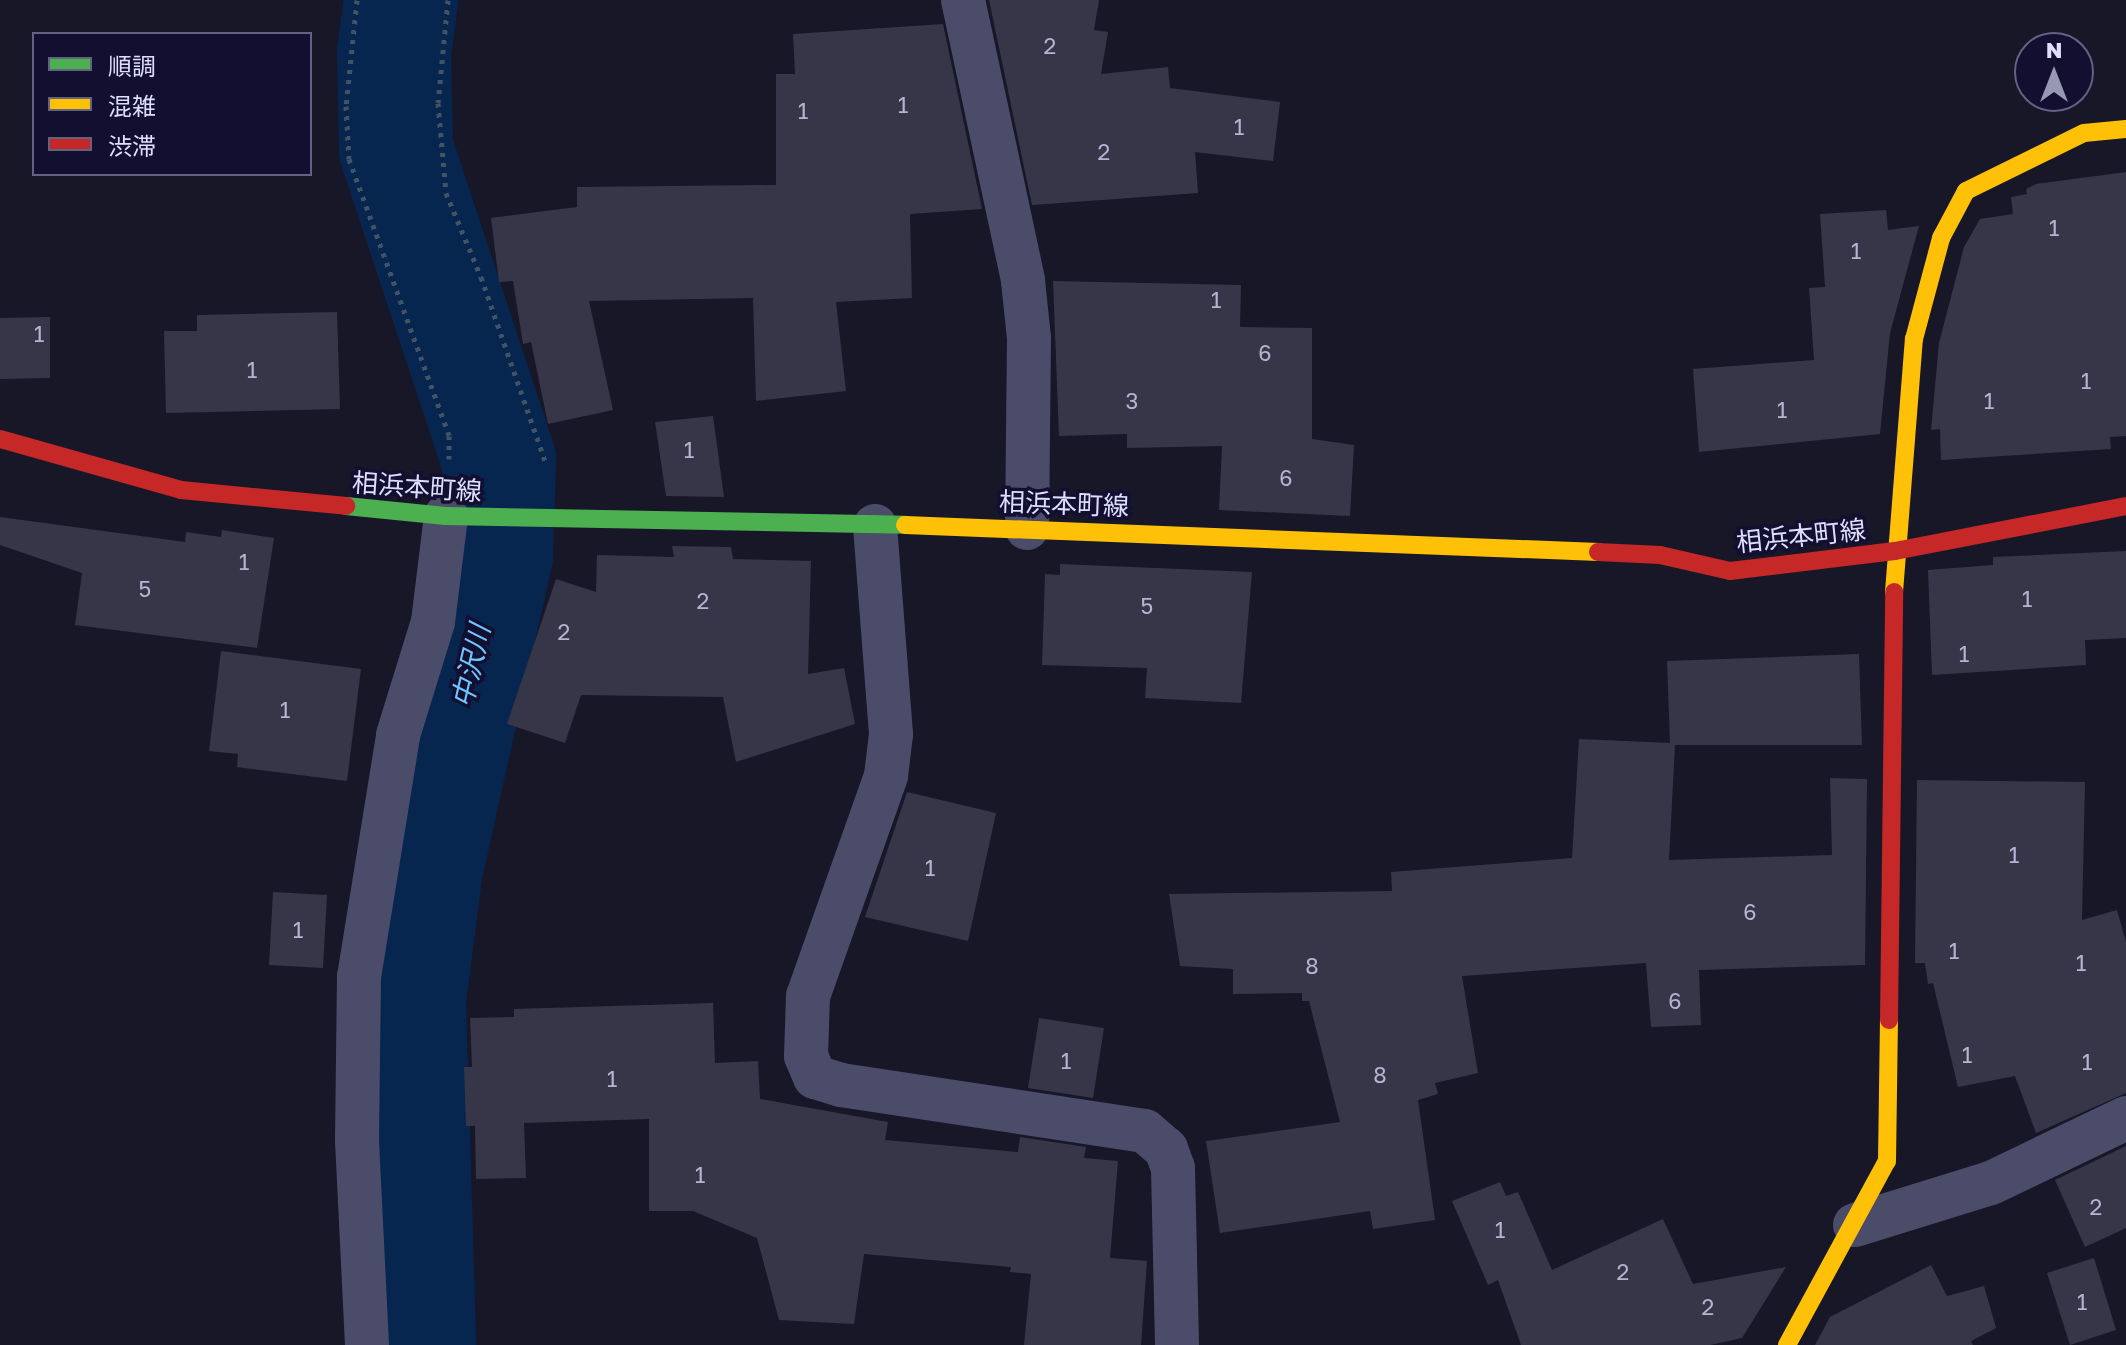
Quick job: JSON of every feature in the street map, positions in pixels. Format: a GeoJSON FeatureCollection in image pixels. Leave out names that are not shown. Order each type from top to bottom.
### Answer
{"type":"FeatureCollection","features":[{"type":"Feature","properties":{"kind":"main road"},"geometry":{"type":"LineString","coordinates":[[1787,1345],[1855,1225],[1887,1161],[1895,551],[1914,339],[1941,238],[1966,191],[2084,133],[2126,129]]}},
{"type":"Feature","properties":{"kind":"main road","name":"相浜本町線"},"geometry":{"type":"LineString","coordinates":[[0,439],[181,490],[460,517],[1027,528],[1660,555],[1730,571],[1895,551],[2126,506]]}},
{"type":"Feature","properties":{"kind":"street"},"geometry":{"type":"LineString","coordinates":[[963,0],[1024,295],[1029,338],[1027,528]]}},
{"type":"Feature","properties":{"kind":"street"},"geometry":{"type":"LineString","coordinates":[[367,1345],[357,1140],[359,977],[398,735],[433,622],[460,517]]}},
{"type":"Feature","properties":{"kind":"street"},"geometry":{"type":"LineString","coordinates":[[875,526],[891,734],[888,762],[808,996],[806,1056],[815,1077],[841,1085],[1145,1131],[1166,1149],[1173,1168],[1177,1345]]}},
{"type":"Feature","properties":{"kind":"street"},"geometry":{"type":"LineString","coordinates":[[1855,1225],[1991,1183],[2126,1118]]}},
{"type":"Feature","properties":{"kind":"path"},"geometry":{"type":"LineString","coordinates":[[357,0],[346,106],[349,159],[449,436],[460,517]]}},
{"type":"Feature","properties":{"kind":"path"},"geometry":{"type":"LineString","coordinates":[[448,0],[438,103],[446,193],[481,277],[555,490],[557,519]]}},
{"type":"Feature","properties":{"kind":"building"},"geometry":{"type":"Polygon","coordinates":[[[989,0],[1099,0],[1094,30],[1108,32],[1101,74],[1168,67],[1170,88],[1280,102],[1273,161],[1195,152],[1198,193],[1032,205],[989,0]]]}},
{"type":"Feature","properties":{"kind":"building"},"geometry":{"type":"Polygon","coordinates":[[[943,24],[982,209],[910,214],[912,298],[836,302],[846,391],[756,401],[753,298],[589,301],[613,410],[548,424],[531,342],[523,344],[513,281],[499,282],[491,218],[577,207],[577,187],[776,185],[776,74],[795,74],[793,34],[943,24]]]}},
{"type":"Feature","properties":{"kind":"building"},"geometry":{"type":"Polygon","coordinates":[[[2126,172],[2126,436],[2110,437],[2111,449],[1941,460],[1940,429],[1931,430],[1939,343],[1964,247],[1980,219],[2013,214],[2011,197],[2027,194],[2026,189],[2036,184],[2126,172]]]}},
{"type":"Feature","properties":{"kind":"building"},"geometry":{"type":"Polygon","coordinates":[[[1886,210],[1888,230],[1919,226],[1890,333],[1880,434],[1699,452],[1693,369],[1814,360],[1809,288],[1825,287],[1820,214],[1886,210]]]}},
{"type":"Feature","properties":{"kind":"building"},"geometry":{"type":"Polygon","coordinates":[[[1053,281],[1241,285],[1240,327],[1312,328],[1312,439],[1354,445],[1350,516],[1219,510],[1222,446],[1127,448],[1127,434],[1059,436],[1053,281]]]}},
{"type":"Feature","properties":{"kind":"building"},"geometry":{"type":"Polygon","coordinates":[[[337,312],[340,409],[166,413],[164,331],[197,331],[197,315],[337,312]]]}},
{"type":"Feature","properties":{"kind":"building"},"geometry":{"type":"Polygon","coordinates":[[[50,317],[50,378],[0,379],[0,318],[50,317]]]}},
{"type":"Feature","properties":{"kind":"building"},"geometry":{"type":"Polygon","coordinates":[[[713,416],[724,497],[666,496],[655,422],[713,416]]]}},
{"type":"Feature","properties":{"kind":"building"},"geometry":{"type":"Polygon","coordinates":[[[0,517],[185,542],[186,532],[221,537],[222,530],[274,538],[257,648],[75,625],[82,573],[0,545],[0,517]]]}},
{"type":"Feature","properties":{"kind":"building"},"geometry":{"type":"Polygon","coordinates":[[[672,546],[731,547],[733,559],[811,561],[808,674],[844,668],[855,724],[736,762],[723,697],[581,695],[565,743],[507,724],[556,579],[596,592],[597,555],[674,557],[672,546]]]}},
{"type":"Feature","properties":{"kind":"building"},"geometry":{"type":"Polygon","coordinates":[[[2126,551],[2126,638],[2085,640],[2086,665],[1932,675],[1928,570],[1993,565],[1993,557],[2126,551]]]}},
{"type":"Feature","properties":{"kind":"building"},"geometry":{"type":"Polygon","coordinates":[[[1060,564],[1252,572],[1241,703],[1145,698],[1147,668],[1042,665],[1045,574],[1060,575],[1060,564]]]}},
{"type":"Feature","properties":{"kind":"building"},"geometry":{"type":"Polygon","coordinates":[[[221,651],[361,669],[347,781],[237,767],[238,754],[209,751],[221,651]]]}},
{"type":"Feature","properties":{"kind":"building"},"geometry":{"type":"Polygon","coordinates":[[[1859,654],[1862,745],[1675,745],[1669,860],[1832,855],[1830,778],[1867,779],[1865,965],[1699,970],[1701,1025],[1651,1027],[1646,963],[1462,976],[1478,1073],[1435,1083],[1438,1094],[1418,1100],[1435,1220],[1373,1229],[1370,1211],[1220,1233],[1206,1141],[1340,1122],[1309,1001],[1302,1001],[1302,993],[1233,994],[1233,969],[1180,966],[1169,894],[1392,891],[1391,872],[1572,858],[1579,739],[1670,743],[1667,661],[1859,654]]]}},
{"type":"Feature","properties":{"kind":"building"},"geometry":{"type":"Polygon","coordinates":[[[1917,780],[2085,782],[2082,920],[2117,910],[2126,942],[2126,1093],[2036,1133],[2015,1076],[1958,1087],[1933,983],[1928,984],[1925,963],[1915,963],[1917,780]]]}},
{"type":"Feature","properties":{"kind":"building"},"geometry":{"type":"Polygon","coordinates":[[[907,792],[996,813],[968,941],[865,917],[907,792]]]}},
{"type":"Feature","properties":{"kind":"building"},"geometry":{"type":"Polygon","coordinates":[[[273,892],[327,895],[323,968],[269,965],[273,892]]]}},
{"type":"Feature","properties":{"kind":"building"},"geometry":{"type":"Polygon","coordinates":[[[713,1003],[715,1063],[758,1061],[760,1099],[888,1122],[885,1140],[1018,1152],[1020,1137],[1086,1147],[1084,1158],[1118,1161],[1110,1258],[1147,1261],[1141,1345],[1024,1345],[1031,1274],[1010,1272],[1011,1267],[864,1254],[854,1324],[779,1320],[757,1238],[693,1211],[649,1211],[649,1119],[524,1123],[526,1178],[476,1179],[475,1126],[466,1126],[464,1067],[472,1067],[470,1018],[514,1017],[514,1009],[713,1003]]]}},
{"type":"Feature","properties":{"kind":"building"},"geometry":{"type":"Polygon","coordinates":[[[1039,1018],[1104,1028],[1093,1098],[1028,1088],[1039,1018]]]}},
{"type":"Feature","properties":{"kind":"building"},"geometry":{"type":"Polygon","coordinates":[[[2126,1146],[2126,1228],[2085,1247],[2055,1180],[2126,1146]]]}},
{"type":"Feature","properties":{"kind":"building"},"geometry":{"type":"Polygon","coordinates":[[[1500,1182],[1506,1196],[1518,1192],[1552,1270],[1663,1219],[1693,1284],[1786,1267],[1742,1338],[1710,1345],[1521,1345],[1498,1280],[1488,1285],[1452,1201],[1500,1182]]]}},
{"type":"Feature","properties":{"kind":"building"},"geometry":{"type":"Polygon","coordinates":[[[2094,1258],[2116,1330],[2070,1345],[2047,1273],[2094,1258]]]}},
{"type":"Feature","properties":{"kind":"building"},"geometry":{"type":"Polygon","coordinates":[[[1931,1265],[1947,1296],[1984,1286],[1996,1328],[1971,1341],[1973,1345],[1815,1345],[1830,1317],[1931,1265]]]}},
{"type":"Feature","properties":{"kind":"waterway","name":"中沢川"},"geometry":{"type":"LineString","coordinates":[[401,0],[394,53],[396,149],[499,461],[496,555],[426,867],[409,1000],[419,1345]]}},
{"type":"Feature","properties":{"kind":"traffic: fast"},"geometry":{"type":"LineString","coordinates":[[346,506],[446,516],[905,525]]}},
{"type":"Feature","properties":{"kind":"traffic: slow"},"geometry":{"type":"LineString","coordinates":[[1894,592],[1914,339],[1941,238],[1966,191],[2084,133],[2126,129]]}},
{"type":"Feature","properties":{"kind":"traffic: slow"},"geometry":{"type":"LineString","coordinates":[[905,525],[1598,552]]}},
{"type":"Feature","properties":{"kind":"traffic: slow"},"geometry":{"type":"LineString","coordinates":[[1787,1345],[1887,1161],[1889,1020]]}},
{"type":"Feature","properties":{"kind":"traffic: jam"},"geometry":{"type":"LineString","coordinates":[[0,439],[181,490],[346,506]]}},
{"type":"Feature","properties":{"kind":"traffic: jam"},"geometry":{"type":"LineString","coordinates":[[1598,552],[1660,555],[1730,571],[1895,551],[2126,506]]}},
{"type":"Feature","properties":{"kind":"traffic: jam"},"geometry":{"type":"LineString","coordinates":[[1889,1020],[1894,592]]}}]}
